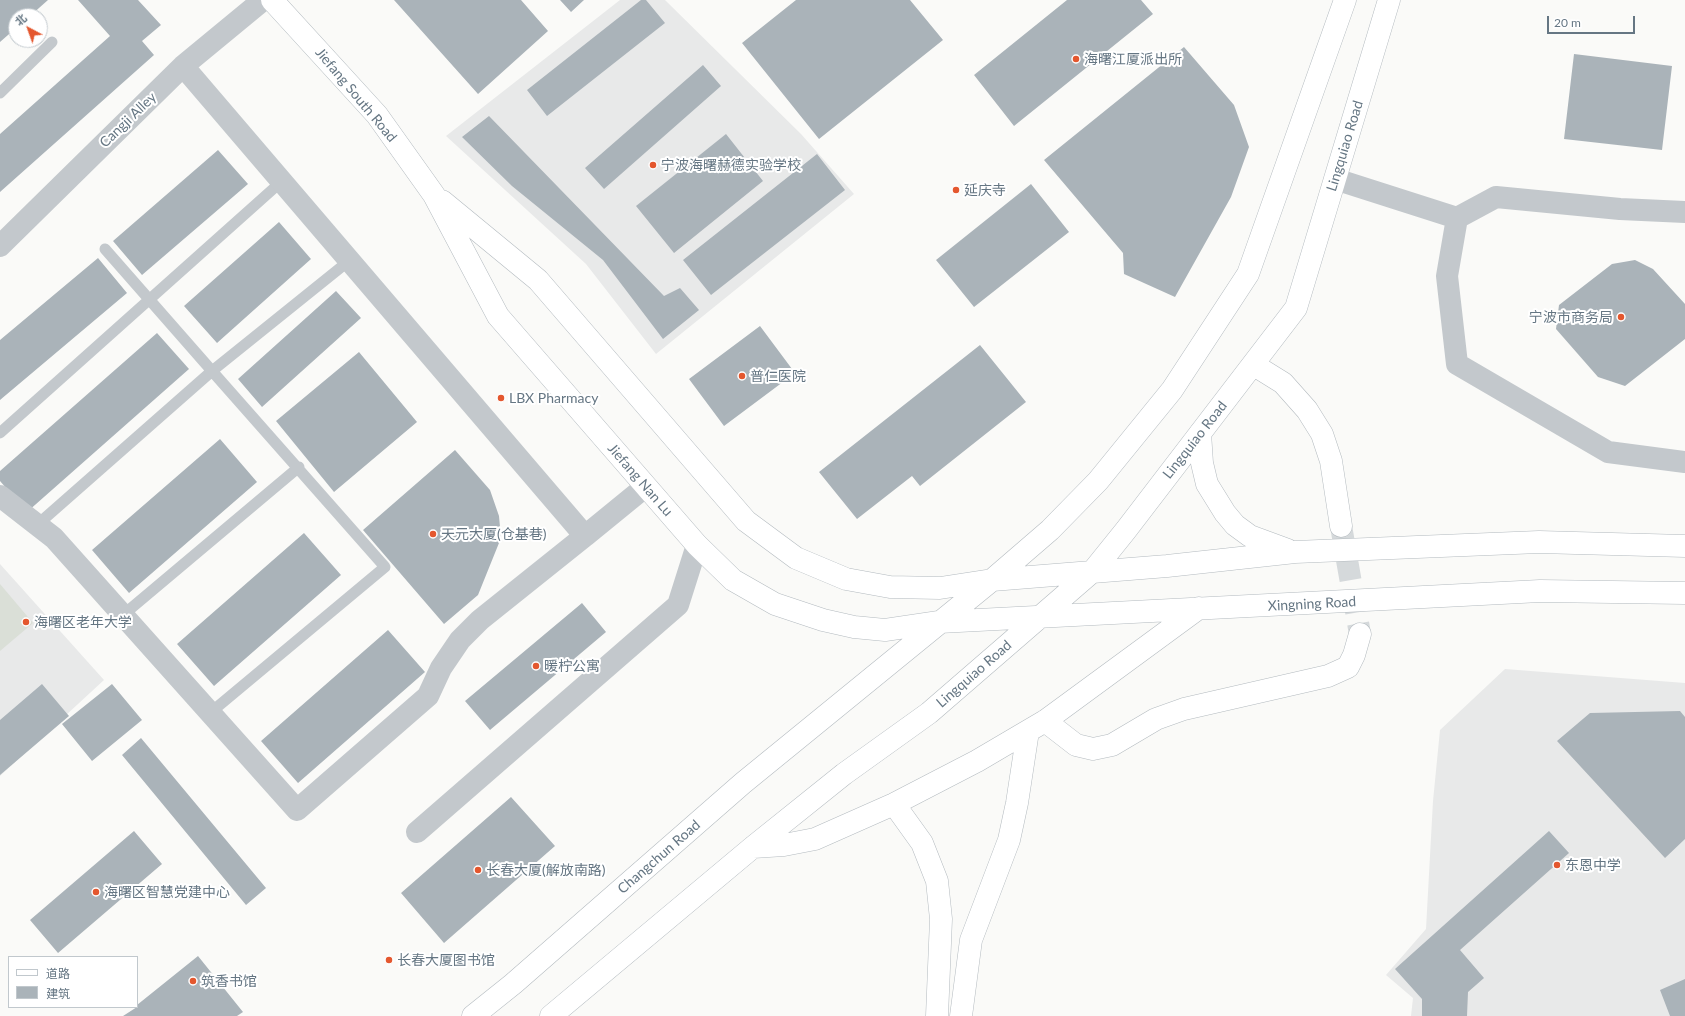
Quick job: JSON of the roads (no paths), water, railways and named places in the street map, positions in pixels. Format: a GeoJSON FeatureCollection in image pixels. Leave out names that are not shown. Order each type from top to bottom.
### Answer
{"type":"FeatureCollection","features":[{"type":"Feature","properties":{"kind":"main road","name":"Jiefang South Road"},"geometry":{"type":"LineString","coordinates":[[272,0],[377,115],[434,195]]}},
{"type":"Feature","properties":{"kind":"main road"},"geometry":{"type":"LineString","coordinates":[[939,622],[992,580],[1050,530],[1098,481],[1172,390],[1248,274],[1345,0]]}},
{"type":"Feature","properties":{"kind":"main road","name":"Lingquiao Road"},"geometry":{"type":"LineString","coordinates":[[753,847],[844,774],[929,713],[1093,571],[1254,365],[1296,308],[1389,0]]}},
{"type":"Feature","properties":{"kind":"main road","name":"Jiefang Nan Lu"},"geometry":{"type":"LineString","coordinates":[[434,195],[498,316],[645,487],[697,545],[733,580],[775,604],[823,620],[854,627],[885,630],[939,622]]}},
{"type":"Feature","properties":{"kind":"main road"},"geometry":{"type":"LineString","coordinates":[[434,195],[538,280],[746,521],[796,558],[846,579],[890,587],[940,588],[992,580],[1167,566],[1295,552],[1539,542],[1685,546]]}},
{"type":"Feature","properties":{"kind":"main road"},"geometry":{"type":"LineString","coordinates":[[1254,365],[1283,383],[1307,410],[1322,434],[1331,461],[1341,526]]}},
{"type":"Feature","properties":{"kind":"main road"},"geometry":{"type":"LineString","coordinates":[[1200,433],[1202,463],[1207,484],[1225,513],[1235,525],[1250,536],[1295,552]]}},
{"type":"Feature","properties":{"kind":"main road","name":"Xingning Road"},"geometry":{"type":"LineString","coordinates":[[939,622],[1540,591],[1685,593]]}},
{"type":"Feature","properties":{"kind":"main road"},"geometry":{"type":"LineString","coordinates":[[551,1016],[753,847],[784,845],[815,839],[894,804],[977,761],[1036,726],[1199,608]]}},
{"type":"Feature","properties":{"kind":"main road","name":"Changchun Road"},"geometry":{"type":"LineString","coordinates":[[473,1016],[513,984],[743,783],[939,622]]}},
{"type":"Feature","properties":{"kind":"main road"},"geometry":{"type":"LineString","coordinates":[[1036,726],[1076,745],[1093,749],[1112,745],[1136,729],[1156,719],[1184,709],[1328,676],[1348,667],[1354,655],[1360,634]]}},
{"type":"Feature","properties":{"kind":"main road"},"geometry":{"type":"LineString","coordinates":[[961,1016],[971,940],[1009,840],[1036,726]]}},
{"type":"Feature","properties":{"kind":"main road"},"geometry":{"type":"LineString","coordinates":[[894,804],[922,843],[930,859],[937,881],[941,919],[937,1016]]}},
{"type":"Feature","properties":{"kind":"street","name":"Cangji Alley"},"geometry":{"type":"LineString","coordinates":[[3,238],[183,66],[263,0]]}},
{"type":"Feature","properties":{"kind":"street"},"geometry":{"type":"LineString","coordinates":[[183,66],[585,536]]}},
{"type":"Feature","properties":{"kind":"street"},"geometry":{"type":"LineString","coordinates":[[1335,179],[1457,218],[1496,197],[1620,209],[1685,212]]}},
{"type":"Feature","properties":{"kind":"street"},"geometry":{"type":"LineString","coordinates":[[1457,218],[1448,276],[1457,364],[1608,452],[1685,462]]}},
{"type":"Feature","properties":{"kind":"street"},"geometry":{"type":"LineString","coordinates":[[0,496],[54,538],[297,810],[428,696],[441,668],[460,640],[480,620],[645,487]]}},
{"type":"Feature","properties":{"kind":"street"},"geometry":{"type":"LineString","coordinates":[[417,832],[678,605],[697,545]]}},
{"type":"Feature","properties":{"kind":"lane"},"geometry":{"type":"LineString","coordinates":[[0,93],[52,42]]}},
{"type":"Feature","properties":{"kind":"lane"},"geometry":{"type":"LineString","coordinates":[[0,433],[282,181]]}},
{"type":"Feature","properties":{"kind":"lane"},"geometry":{"type":"LineString","coordinates":[[105,249],[385,566],[210,714]]}},
{"type":"Feature","properties":{"kind":"lane"},"geometry":{"type":"LineString","coordinates":[[37,524],[212,371],[350,260]]}},
{"type":"Feature","properties":{"kind":"lane"},"geometry":{"type":"LineString","coordinates":[[123,615],[299,467]]}},
{"type":"Feature","properties":{"kind":"tunnel"},"geometry":{"type":"LineString","coordinates":[[1341,526],[1360,634]]}},
{"type":"Feature","properties":{"kind":"place","name":"海曙江厦派出所"},"geometry":{"type":"Point","coordinates":[1076,59]}},
{"type":"Feature","properties":{"kind":"place","name":"宁波海曙赫德实验学校"},"geometry":{"type":"Point","coordinates":[653,165]}},
{"type":"Feature","properties":{"kind":"place","name":"延庆寺"},"geometry":{"type":"Point","coordinates":[956,190]}},
{"type":"Feature","properties":{"kind":"place","name":"宁波市商务局"},"geometry":{"type":"Point","coordinates":[1621,317]}},
{"type":"Feature","properties":{"kind":"place","name":"普仁医院"},"geometry":{"type":"Point","coordinates":[742,376]}},
{"type":"Feature","properties":{"kind":"place","name":"LBX Pharmacy"},"geometry":{"type":"Point","coordinates":[501,398]}},
{"type":"Feature","properties":{"kind":"place","name":"天元大厦(仓基巷)"},"geometry":{"type":"Point","coordinates":[433,534]}},
{"type":"Feature","properties":{"kind":"place","name":"海曙区老年大学"},"geometry":{"type":"Point","coordinates":[26,622]}},
{"type":"Feature","properties":{"kind":"place","name":"暖柠公寓"},"geometry":{"type":"Point","coordinates":[536,666]}},
{"type":"Feature","properties":{"kind":"place","name":"东恩中学"},"geometry":{"type":"Point","coordinates":[1557,865]}},
{"type":"Feature","properties":{"kind":"place","name":"长春大厦(解放南路)"},"geometry":{"type":"Point","coordinates":[478,870]}},
{"type":"Feature","properties":{"kind":"place","name":"海曙区智慧党建中心"},"geometry":{"type":"Point","coordinates":[96,892]}},
{"type":"Feature","properties":{"kind":"place","name":"长春大厦图书馆"},"geometry":{"type":"Point","coordinates":[389,960]}},
{"type":"Feature","properties":{"kind":"place","name":"筑香书馆"},"geometry":{"type":"Point","coordinates":[193,981]}}]}
